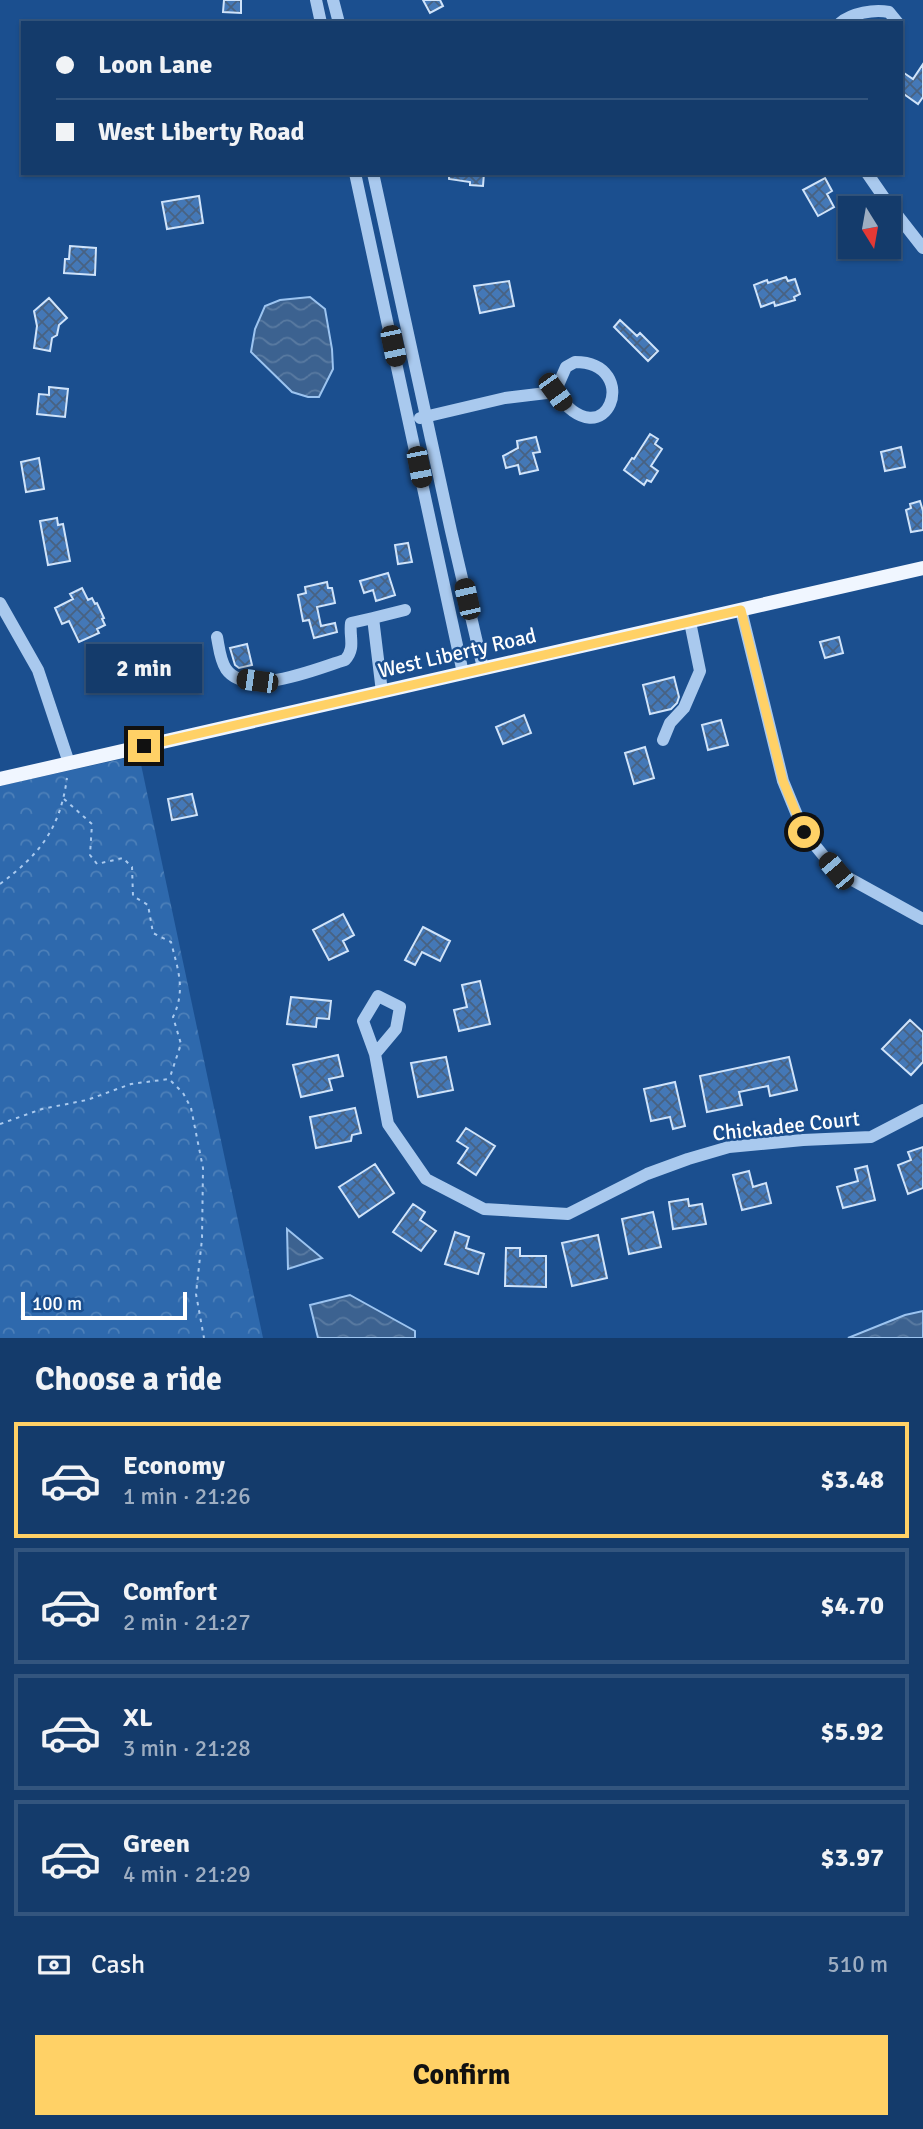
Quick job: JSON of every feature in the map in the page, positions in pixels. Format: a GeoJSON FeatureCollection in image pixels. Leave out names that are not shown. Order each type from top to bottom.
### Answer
{"type":"FeatureCollection","features":[{"type":"Feature","properties":{"kind":"main road","name":"West Liberty Road"},"geometry":{"type":"LineString","coordinates":[[0,779],[923,568]]}},
{"type":"Feature","properties":{"kind":"street"},"geometry":{"type":"LineString","coordinates":[[316,0],[321,21]]}},
{"type":"Feature","properties":{"kind":"street"},"geometry":{"type":"LineString","coordinates":[[333,0],[338,21]]}},
{"type":"Feature","properties":{"kind":"street"},"geometry":{"type":"LineString","coordinates":[[842,21],[878,10],[889,12],[896,21]]}},
{"type":"Feature","properties":{"kind":"street"},"geometry":{"type":"LineString","coordinates":[[355,175],[463,673]]}},
{"type":"Feature","properties":{"kind":"street"},"geometry":{"type":"LineString","coordinates":[[373,175],[483,668]]}},
{"type":"Feature","properties":{"kind":"street"},"geometry":{"type":"LineString","coordinates":[[868,175],[923,248]]}},
{"type":"Feature","properties":{"kind":"street"},"geometry":{"type":"LineString","coordinates":[[575,362],[587,362],[603,371],[610,381],[614,396],[603,415],[590,418],[565,406],[555,392],[566,367],[575,362]]}},
{"type":"Feature","properties":{"kind":"street"},"geometry":{"type":"LineString","coordinates":[[410,420],[505,398],[555,392]]}},
{"type":"Feature","properties":{"kind":"street"},"geometry":{"type":"LineString","coordinates":[[0,603],[38,670],[69,763]]}},
{"type":"Feature","properties":{"kind":"street"},"geometry":{"type":"LineString","coordinates":[[217,637],[223,666],[231,674],[239,679],[281,680],[345,660],[351,653],[351,623],[405,610]]}},
{"type":"Feature","properties":{"kind":"street"},"geometry":{"type":"LineString","coordinates":[[741,610],[783,781],[804,832],[836,871],[923,919]]}},
{"type":"Feature","properties":{"kind":"street"},"geometry":{"type":"LineString","coordinates":[[373,618],[382,692]]}},
{"type":"Feature","properties":{"kind":"street"},"geometry":{"type":"LineString","coordinates":[[663,740],[670,723],[684,708],[700,670],[690,622]]}},
{"type":"Feature","properties":{"kind":"street","name":"Chickadee Court"},"geometry":{"type":"LineString","coordinates":[[375,1054],[388,1124],[426,1179],[484,1209],[568,1213],[648,1174],[729,1147],[871,1137],[923,1110]]}},
{"type":"Feature","properties":{"kind":"path"},"geometry":{"type":"LineString","coordinates":[[0,884],[26,864],[51,832],[64,799],[69,763]]}},
{"type":"Feature","properties":{"kind":"path"},"geometry":{"type":"LineString","coordinates":[[64,799],[92,824],[90,855],[97,864],[123,858],[132,867],[133,896],[148,905],[153,933],[171,942],[180,982],[180,1003],[173,1017],[181,1044],[169,1079]]}},
{"type":"Feature","properties":{"kind":"path"},"geometry":{"type":"LineString","coordinates":[[0,1124],[43,1109],[88,1100],[131,1084],[169,1079]]}},
{"type":"Feature","properties":{"kind":"path"},"geometry":{"type":"LineString","coordinates":[[169,1079],[183,1093],[191,1108],[203,1168],[202,1239],[196,1294],[204,1338]]}},
{"type":"Feature","properties":{"kind":"green space"},"geometry":{"type":"Polygon","coordinates":[[[139,755],[263,1338],[0,1338],[0,786],[139,755]]]}},
{"type":"Feature","properties":{"kind":"water"},"geometry":{"type":"Polygon","coordinates":[[[310,297],[325,309],[332,349],[333,369],[319,397],[292,392],[251,352],[255,329],[265,306],[280,300],[310,297]]]}},
{"type":"Feature","properties":{"kind":"water"},"geometry":{"type":"Polygon","coordinates":[[[287,1229],[322,1258],[288,1269],[287,1229]]]}},
{"type":"Feature","properties":{"kind":"water"},"geometry":{"type":"Polygon","coordinates":[[[350,1295],[415,1331],[415,1338],[318,1338],[310,1305],[350,1295]]]}},
{"type":"Feature","properties":{"kind":"water"},"geometry":{"type":"Polygon","coordinates":[[[923,1311],[923,1338],[848,1338],[905,1315],[923,1311]]]}},
{"type":"Feature","properties":{"kind":"building"},"geometry":{"type":"Polygon","coordinates":[[[224,0],[241,0],[241,13],[223,12],[224,0]]]}},
{"type":"Feature","properties":{"kind":"building"},"geometry":{"type":"Polygon","coordinates":[[[423,0],[440,0],[443,6],[430,13],[423,0]]]}},
{"type":"Feature","properties":{"kind":"building"},"geometry":{"type":"Polygon","coordinates":[[[923,64],[923,97],[918,104],[903,93],[903,72],[913,79],[923,64]]]}},
{"type":"Feature","properties":{"kind":"building"},"geometry":{"type":"Polygon","coordinates":[[[449,175],[484,175],[483,186],[449,179],[449,175]]]}},
{"type":"Feature","properties":{"kind":"building"},"geometry":{"type":"Polygon","coordinates":[[[825,178],[832,191],[827,194],[834,207],[818,216],[803,190],[825,178]]]}},
{"type":"Feature","properties":{"kind":"building"},"geometry":{"type":"Polygon","coordinates":[[[199,196],[203,223],[167,229],[162,202],[199,196]]]}},
{"type":"Feature","properties":{"kind":"building"},"geometry":{"type":"Polygon","coordinates":[[[70,246],[96,248],[95,275],[64,273],[70,246]]]}},
{"type":"Feature","properties":{"kind":"building"},"geometry":{"type":"Polygon","coordinates":[[[786,277],[788,281],[795,279],[800,294],[794,297],[795,300],[775,306],[774,302],[761,307],[754,285],[786,277]]]}},
{"type":"Feature","properties":{"kind":"building"},"geometry":{"type":"Polygon","coordinates":[[[509,281],[514,306],[480,313],[474,286],[509,281]]]}},
{"type":"Feature","properties":{"kind":"building"},"geometry":{"type":"Polygon","coordinates":[[[49,298],[67,318],[59,325],[57,335],[52,338],[50,351],[34,348],[37,326],[34,311],[49,298]]]}},
{"type":"Feature","properties":{"kind":"building"},"geometry":{"type":"Polygon","coordinates":[[[620,320],[637,336],[640,333],[658,351],[648,361],[614,327],[620,320]]]}},
{"type":"Feature","properties":{"kind":"building"},"geometry":{"type":"Polygon","coordinates":[[[49,387],[68,389],[65,417],[37,414],[39,394],[49,395],[49,387]]]}},
{"type":"Feature","properties":{"kind":"building"},"geometry":{"type":"Polygon","coordinates":[[[650,434],[658,439],[655,444],[662,449],[651,466],[658,471],[651,482],[647,480],[644,485],[624,470],[650,434]]]}},
{"type":"Feature","properties":{"kind":"building"},"geometry":{"type":"Polygon","coordinates":[[[536,437],[540,452],[533,453],[538,470],[520,474],[518,465],[506,468],[503,456],[518,448],[517,441],[536,437]]]}},
{"type":"Feature","properties":{"kind":"building"},"geometry":{"type":"Polygon","coordinates":[[[901,447],[905,467],[885,471],[881,452],[901,447]]]}},
{"type":"Feature","properties":{"kind":"building"},"geometry":{"type":"Polygon","coordinates":[[[39,458],[44,489],[26,492],[21,462],[39,458]]]}},
{"type":"Feature","properties":{"kind":"building"},"geometry":{"type":"Polygon","coordinates":[[[920,501],[923,530],[911,532],[906,510],[911,508],[910,504],[920,501]]]}},
{"type":"Feature","properties":{"kind":"building"},"geometry":{"type":"Polygon","coordinates":[[[57,518],[58,525],[63,524],[70,561],[48,565],[40,521],[57,518]]]}},
{"type":"Feature","properties":{"kind":"building"},"geometry":{"type":"Polygon","coordinates":[[[408,543],[412,562],[398,564],[395,545],[408,543]]]}},
{"type":"Feature","properties":{"kind":"building"},"geometry":{"type":"Polygon","coordinates":[[[388,573],[395,595],[376,601],[373,590],[364,593],[360,581],[388,573]]]}},
{"type":"Feature","properties":{"kind":"building"},"geometry":{"type":"Polygon","coordinates":[[[327,582],[328,588],[332,588],[335,603],[317,607],[321,626],[335,623],[337,632],[314,638],[309,620],[303,621],[298,595],[306,593],[305,587],[327,582]]]}},
{"type":"Feature","properties":{"kind":"building"},"geometry":{"type":"Polygon","coordinates":[[[82,588],[88,600],[92,598],[95,604],[97,603],[105,625],[97,629],[99,633],[79,642],[69,621],[62,624],[55,608],[73,599],[70,594],[82,588]]]}},
{"type":"Feature","properties":{"kind":"building"},"geometry":{"type":"Polygon","coordinates":[[[839,637],[843,653],[825,658],[820,642],[839,637]]]}},
{"type":"Feature","properties":{"kind":"building"},"geometry":{"type":"Polygon","coordinates":[[[247,644],[252,665],[239,668],[235,665],[230,648],[247,644]]]}},
{"type":"Feature","properties":{"kind":"building"},"geometry":{"type":"Polygon","coordinates":[[[178,656],[182,674],[156,679],[152,661],[178,656]]]}},
{"type":"Feature","properties":{"kind":"building"},"geometry":{"type":"Polygon","coordinates":[[[674,677],[679,697],[677,703],[671,709],[650,714],[643,685],[674,677]]]}},
{"type":"Feature","properties":{"kind":"building"},"geometry":{"type":"Polygon","coordinates":[[[524,715],[531,733],[503,744],[496,727],[524,715]]]}},
{"type":"Feature","properties":{"kind":"building"},"geometry":{"type":"Polygon","coordinates":[[[721,720],[728,745],[708,750],[702,725],[721,720]]]}},
{"type":"Feature","properties":{"kind":"building"},"geometry":{"type":"Polygon","coordinates":[[[645,747],[654,778],[634,784],[625,753],[645,747]]]}},
{"type":"Feature","properties":{"kind":"building"},"geometry":{"type":"Polygon","coordinates":[[[192,794],[197,815],[172,820],[168,799],[192,794]]]}},
{"type":"Feature","properties":{"kind":"building"},"geometry":{"type":"Polygon","coordinates":[[[343,914],[354,935],[343,941],[348,951],[329,960],[313,930],[343,914]]]}},
{"type":"Feature","properties":{"kind":"building"},"geometry":{"type":"Polygon","coordinates":[[[423,927],[450,941],[440,961],[422,952],[415,965],[405,960],[423,927]]]}},
{"type":"Feature","properties":{"kind":"building"},"geometry":{"type":"Polygon","coordinates":[[[480,981],[490,1024],[459,1031],[454,1010],[467,1007],[462,985],[480,981]]]}},
{"type":"Feature","properties":{"kind":"building"},"geometry":{"type":"Polygon","coordinates":[[[291,997],[331,1001],[329,1019],[317,1018],[316,1027],[287,1024],[291,997]]]}},
{"type":"Feature","properties":{"kind":"building"},"geometry":{"type":"Polygon","coordinates":[[[910,1020],[923,1032],[923,1062],[911,1075],[882,1049],[910,1020]]]}},
{"type":"Feature","properties":{"kind":"building"},"geometry":{"type":"Polygon","coordinates":[[[338,1055],[343,1076],[329,1079],[332,1090],[301,1097],[293,1065],[338,1055]]]}},
{"type":"Feature","properties":{"kind":"building"},"geometry":{"type":"Polygon","coordinates":[[[446,1057],[453,1090],[418,1097],[411,1063],[446,1057]]]}},
{"type":"Feature","properties":{"kind":"building"},"geometry":{"type":"Polygon","coordinates":[[[789,1057],[797,1090],[770,1096],[768,1086],[739,1092],[742,1105],[707,1112],[700,1076],[789,1057]]]}},
{"type":"Feature","properties":{"kind":"building"},"geometry":{"type":"Polygon","coordinates":[[[675,1082],[685,1126],[673,1129],[670,1117],[651,1121],[644,1089],[675,1082]]]}},
{"type":"Feature","properties":{"kind":"building"},"geometry":{"type":"Polygon","coordinates":[[[355,1108],[361,1133],[352,1135],[351,1141],[316,1148],[310,1117],[355,1108]]]}},
{"type":"Feature","properties":{"kind":"building"},"geometry":{"type":"Polygon","coordinates":[[[466,1128],[495,1146],[476,1175],[458,1163],[468,1148],[457,1141],[466,1128]]]}},
{"type":"Feature","properties":{"kind":"building"},"geometry":{"type":"Polygon","coordinates":[[[923,1147],[923,1188],[908,1194],[898,1165],[911,1160],[908,1152],[923,1147]]]}},
{"type":"Feature","properties":{"kind":"building"},"geometry":{"type":"Polygon","coordinates":[[[375,1164],[394,1193],[359,1217],[339,1187],[375,1164]]]}},
{"type":"Feature","properties":{"kind":"building"},"geometry":{"type":"Polygon","coordinates":[[[867,1166],[875,1200],[843,1208],[837,1187],[858,1181],[855,1169],[867,1166]]]}},
{"type":"Feature","properties":{"kind":"building"},"geometry":{"type":"Polygon","coordinates":[[[749,1171],[753,1187],[766,1183],[771,1203],[742,1210],[733,1175],[749,1171]]]}},
{"type":"Feature","properties":{"kind":"building"},"geometry":{"type":"Polygon","coordinates":[[[688,1199],[689,1206],[702,1204],[706,1224],[673,1229],[669,1202],[688,1199]]]}},
{"type":"Feature","properties":{"kind":"building"},"geometry":{"type":"Polygon","coordinates":[[[413,1204],[425,1212],[420,1220],[436,1231],[421,1251],[393,1232],[413,1204]]]}},
{"type":"Feature","properties":{"kind":"building"},"geometry":{"type":"Polygon","coordinates":[[[653,1212],[661,1247],[629,1254],[622,1219],[653,1212]]]}},
{"type":"Feature","properties":{"kind":"building"},"geometry":{"type":"Polygon","coordinates":[[[455,1232],[469,1237],[466,1248],[484,1254],[478,1274],[445,1264],[455,1232]]]}},
{"type":"Feature","properties":{"kind":"building"},"geometry":{"type":"Polygon","coordinates":[[[598,1235],[607,1278],[572,1286],[562,1243],[598,1235]]]}},
{"type":"Feature","properties":{"kind":"building"},"geometry":{"type":"Polygon","coordinates":[[[506,1248],[520,1248],[520,1256],[546,1256],[546,1287],[505,1286],[506,1248]]]}},
{"type":"Feature","properties":{"kind":"route"},"geometry":{"type":"LineString","coordinates":[[144,746],[741,610],[783,781],[804,832]]}}]}
